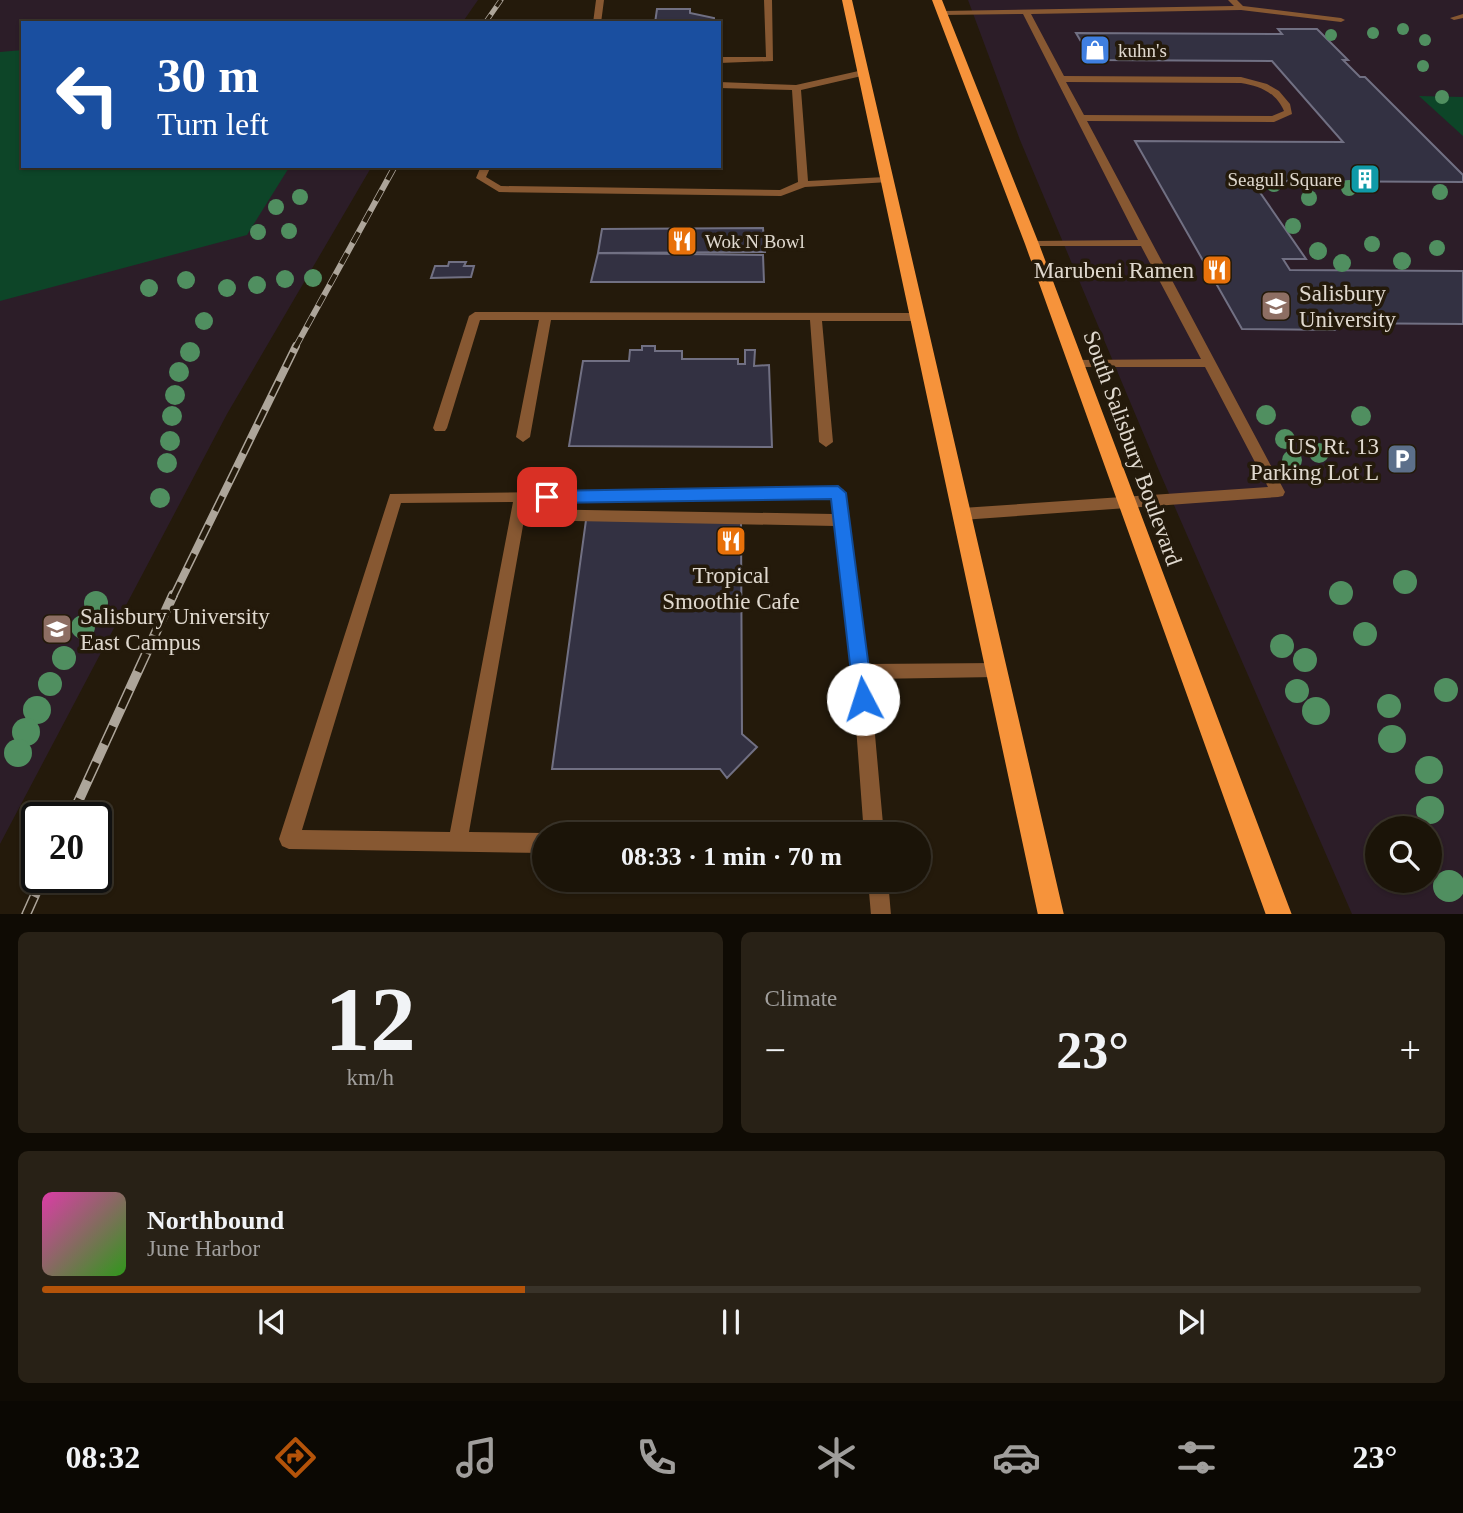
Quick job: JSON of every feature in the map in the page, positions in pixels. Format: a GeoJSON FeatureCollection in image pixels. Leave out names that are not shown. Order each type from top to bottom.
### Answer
{"type":"FeatureCollection","features":[{"type":"Feature","properties":{"kind":"main road"},"geometry":{"type":"LineString","coordinates":[[847,0],[1051,914]]}},
{"type":"Feature","properties":{"kind":"main road","name":"South Salisbury Boulevard"},"geometry":{"type":"LineString","coordinates":[[940,6],[1032,244],[1279,914]]}},
{"type":"Feature","properties":{"kind":"lane"},"geometry":{"type":"LineString","coordinates":[[597,21],[600,0]]}},
{"type":"Feature","properties":{"kind":"lane"},"geometry":{"type":"LineString","coordinates":[[721,60],[770,59],[768,0]]}},
{"type":"Feature","properties":{"kind":"lane"},"geometry":{"type":"LineString","coordinates":[[1232,0],[1241,8]]}},
{"type":"Feature","properties":{"kind":"lane"},"geometry":{"type":"LineString","coordinates":[[940,6],[1026,12],[1241,8],[1341,20]]}},
{"type":"Feature","properties":{"kind":"lane"},"geometry":{"type":"LineString","coordinates":[[962,514],[1278,492],[1026,12]]}},
{"type":"Feature","properties":{"kind":"lane"},"geometry":{"type":"LineString","coordinates":[[721,85],[796,88],[863,73]]}},
{"type":"Feature","properties":{"kind":"lane"},"geometry":{"type":"LineString","coordinates":[[1059,79],[1241,80],[1267,86],[1286,102],[1289,112],[1274,119],[1080,118]]}},
{"type":"Feature","properties":{"kind":"lane"},"geometry":{"type":"LineString","coordinates":[[796,88],[803,184]]}},
{"type":"Feature","properties":{"kind":"lane"},"geometry":{"type":"LineString","coordinates":[[485,168],[481,178],[499,189],[781,192],[803,184],[885,180]]}},
{"type":"Feature","properties":{"kind":"lane"},"geometry":{"type":"LineString","coordinates":[[1032,244],[1145,243]]}},
{"type":"Feature","properties":{"kind":"lane"},"geometry":{"type":"LineString","coordinates":[[440,428],[475,316],[917,317]]}},
{"type":"Feature","properties":{"kind":"lane"},"geometry":{"type":"LineString","coordinates":[[523,437],[546,317]]}},
{"type":"Feature","properties":{"kind":"lane"},"geometry":{"type":"LineString","coordinates":[[816,318],[825,442]]}},
{"type":"Feature","properties":{"kind":"lane"},"geometry":{"type":"LineString","coordinates":[[1076,364],[1208,363]]}},
{"type":"Feature","properties":{"kind":"lane"},"geometry":{"type":"LineString","coordinates":[[519,506],[838,493],[861,673],[873,822]]}},
{"type":"Feature","properties":{"kind":"lane"},"geometry":{"type":"LineString","coordinates":[[532,842],[289,839],[395,498],[841,520]]}},
{"type":"Feature","properties":{"kind":"lane"},"geometry":{"type":"LineString","coordinates":[[458,841],[519,506]]}},
{"type":"Feature","properties":{"kind":"lane"},"geometry":{"type":"LineString","coordinates":[[861,673],[997,670]]}},
{"type":"Feature","properties":{"kind":"lane"},"geometry":{"type":"LineString","coordinates":[[879,892],[881,914]]}},
{"type":"Feature","properties":{"kind":"shaded area","name":"Salisbury University East Campus"},"geometry":{"type":"Polygon","coordinates":[[[0,0],[478,0],[463,21],[21,21],[21,168],[371,168],[227,414],[0,844],[0,0]]]}},
{"type":"Feature","properties":{"kind":"shaded area","name":"Salisbury University"},"geometry":{"type":"Polygon","coordinates":[[[968,0],[1463,0],[1463,914],[1352,914],[1160,473],[1020,140],[968,0]]]}},
{"type":"Feature","properties":{"kind":"green space"},"geometry":{"type":"Polygon","coordinates":[[[21,50],[21,168],[289,168],[247,235],[0,301],[0,52],[21,50]]]}},
{"type":"Feature","properties":{"kind":"green space"},"geometry":{"type":"Polygon","coordinates":[[[1419,96],[1463,97],[1463,136],[1419,96]]]}},
{"type":"Feature","properties":{"kind":"building"},"geometry":{"type":"Polygon","coordinates":[[[657,9],[690,9],[690,13],[714,18],[714,21],[655,21],[657,9]]]}},
{"type":"Feature","properties":{"kind":"building","name":"Seagull Square"},"geometry":{"type":"Polygon","coordinates":[[[1278,29],[1317,29],[1348,60],[1343,60],[1360,77],[1365,77],[1463,175],[1463,182],[1267,181],[1265,178],[1250,178],[1306,259],[1283,259],[1290,270],[1463,271],[1463,324],[1329,323],[1334,330],[1242,329],[1135,141],[1343,142],[1272,61],[1092,60],[1076,33],[1282,34],[1278,29]]]}},
{"type":"Feature","properties":{"kind":"building","name":"Wok N Bowl"},"geometry":{"type":"Polygon","coordinates":[[[763,228],[765,252],[598,253],[602,229],[763,228]]]}},
{"type":"Feature","properties":{"kind":"building"},"geometry":{"type":"Polygon","coordinates":[[[598,253],[763,255],[764,282],[591,282],[598,253]]]}},
{"type":"Feature","properties":{"kind":"building"},"geometry":{"type":"Polygon","coordinates":[[[449,262],[466,262],[464,266],[474,266],[471,277],[431,278],[435,266],[448,266],[449,262]]]}},
{"type":"Feature","properties":{"kind":"building"},"geometry":{"type":"Polygon","coordinates":[[[642,346],[655,346],[655,351],[682,351],[682,359],[738,359],[738,364],[745,364],[745,350],[755,350],[754,366],[769,365],[772,447],[569,446],[583,361],[629,361],[630,350],[642,350],[642,346]]]}},
{"type":"Feature","properties":{"kind":"building"},"geometry":{"type":"Polygon","coordinates":[[[586,520],[741,520],[742,734],[757,747],[727,778],[720,769],[552,769],[586,520]]]}},
{"type":"Feature","properties":{"kind":"railway"},"geometry":{"type":"LineString","coordinates":[[486,21],[501,0]]}},
{"type":"Feature","properties":{"kind":"railway"},"geometry":{"type":"LineString","coordinates":[[295,348],[394,168]]}},
{"type":"Feature","properties":{"kind":"railway"},"geometry":{"type":"LineString","coordinates":[[173,597],[295,348]]}},
{"type":"Feature","properties":{"kind":"railway"},"geometry":{"type":"LineString","coordinates":[[78,802],[173,595]]}},
{"type":"Feature","properties":{"kind":"railway"},"geometry":{"type":"LineString","coordinates":[[26,914],[36,893]]}},
{"type":"Feature","properties":{"kind":"place","name":"kuhn's"},"geometry":{"type":"Point","coordinates":[1095,50]}},
{"type":"Feature","properties":{"kind":"place","name":"Seagull Square"},"geometry":{"type":"Point","coordinates":[1365,179]}},
{"type":"Feature","properties":{"kind":"place","name":"Wok N Bowl"},"geometry":{"type":"Point","coordinates":[682,241]}},
{"type":"Feature","properties":{"kind":"place","name":"Marubeni Ramen"},"geometry":{"type":"Point","coordinates":[1217,270]}},
{"type":"Feature","properties":{"kind":"place","name":"Salisbury University"},"geometry":{"type":"Point","coordinates":[1276,306]}},
{"type":"Feature","properties":{"kind":"place","name":"US Rt. 13 Parking Lot L"},"geometry":{"type":"Point","coordinates":[1402,459]}},
{"type":"Feature","properties":{"kind":"place","name":"Tropical Smoothie Cafe"},"geometry":{"type":"Point","coordinates":[731,541]}},
{"type":"Feature","properties":{"kind":"place","name":"Salisbury University East Campus"},"geometry":{"type":"Point","coordinates":[57,629]}},
{"type":"Feature","properties":{"kind":"route"},"geometry":{"type":"LineString","coordinates":[[547,497],[838,493],[863,699]]}}]}
